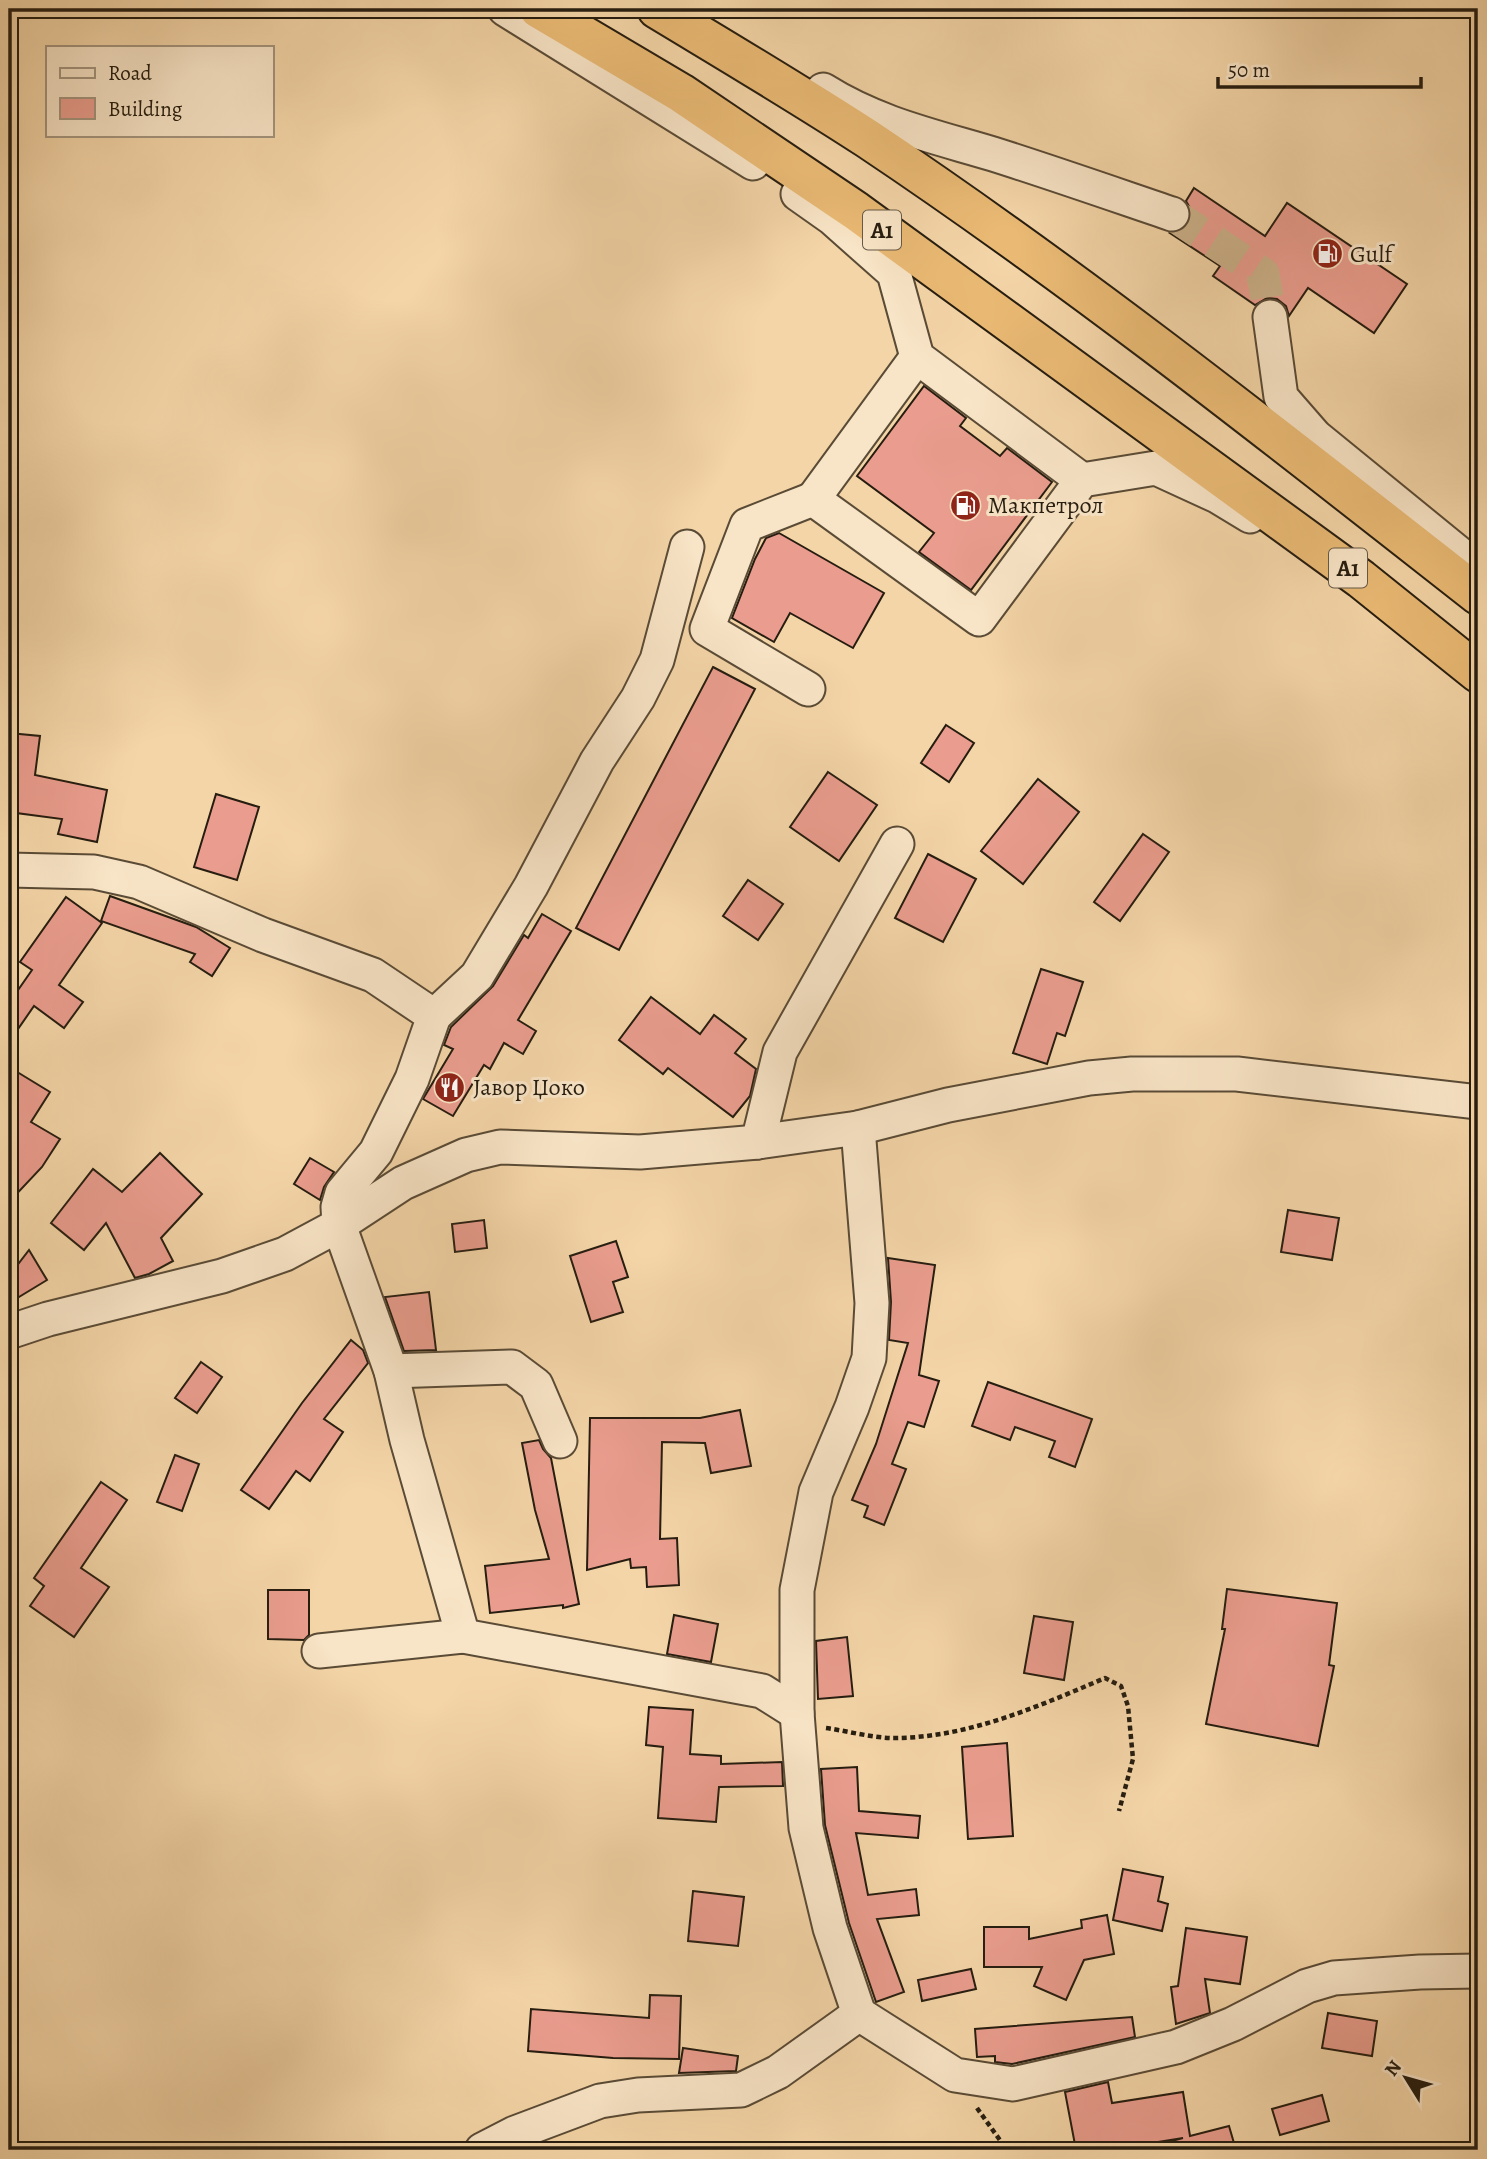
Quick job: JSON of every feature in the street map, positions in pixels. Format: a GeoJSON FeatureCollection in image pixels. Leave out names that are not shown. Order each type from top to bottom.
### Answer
{"type":"FeatureCollection","features":[{"type":"Feature","properties":{"kind":"highway","name":"A1"},"geometry":{"type":"LineString","coordinates":[[539,9],[681,93],[856,211],[1351,571],[1478,673]]}},
{"type":"Feature","properties":{"kind":"highway","name":"A1"},"geometry":{"type":"LineString","coordinates":[[657,9],[868,139],[1010,238],[1266,429],[1478,595]]}},
{"type":"Feature","properties":{"kind":"street"},"geometry":{"type":"LineString","coordinates":[[505,9],[745,158],[832,218],[894,274],[917,357],[1082,480]]}},
{"type":"Feature","properties":{"kind":"street"},"geometry":{"type":"LineString","coordinates":[[692,9],[848,106],[892,125],[994,154],[1172,214]]}},
{"type":"Feature","properties":{"kind":"street"},"geometry":{"type":"LineString","coordinates":[[1270,317],[1281,397],[1315,436],[1478,569]]}},
{"type":"Feature","properties":{"kind":"street"},"geometry":{"type":"LineString","coordinates":[[808,689],[707,629],[747,525],[813,499],[917,357]]}},
{"type":"Feature","properties":{"kind":"street"},"geometry":{"type":"LineString","coordinates":[[813,499],[979,620],[1082,480],[1156,468],[1217,496],[1282,534],[1478,693]]}},
{"type":"Feature","properties":{"kind":"street"},"geometry":{"type":"LineString","coordinates":[[463,1636],[407,1440],[391,1371],[339,1225],[338,1207],[342,1193],[376,1152],[412,1079],[434,1016],[477,976],[531,886],[597,761],[638,698],[657,660],[687,547]]}},
{"type":"Feature","properties":{"kind":"street"},"geometry":{"type":"LineString","coordinates":[[758,1142],[780,1052],[897,844]]}},
{"type":"Feature","properties":{"kind":"street"},"geometry":{"type":"LineString","coordinates":[[9,870],[94,872],[139,882],[263,935],[373,975],[434,1016]]}},
{"type":"Feature","properties":{"kind":"street"},"geometry":{"type":"LineString","coordinates":[[9,1332],[48,1319],[222,1276],[285,1254],[339,1225],[403,1183],[466,1155],[500,1147],[537,1146],[640,1152],[758,1142],[858,1128],[948,1105],[1089,1078],[1132,1074],[1237,1074],[1478,1102]]}},
{"type":"Feature","properties":{"kind":"street"},"geometry":{"type":"LineString","coordinates":[[858,1128],[872,1303],[869,1358],[852,1407],[816,1492],[797,1590],[797,1713],[806,1828],[830,1928],[859,2014],[955,2075],[1013,2084],[1175,2047],[1233,2024],[1307,1986],[1334,1978],[1478,1971]]}},
{"type":"Feature","properties":{"kind":"street"},"geometry":{"type":"LineString","coordinates":[[391,1371],[512,1367],[536,1385],[560,1441]]}},
{"type":"Feature","properties":{"kind":"street"},"geometry":{"type":"LineString","coordinates":[[319,1651],[463,1636],[762,1691],[797,1713]]}},
{"type":"Feature","properties":{"kind":"street"},"geometry":{"type":"LineString","coordinates":[[482,2150],[515,2133],[600,2101],[638,2095],[741,2090],[778,2072],[859,2014]]}},
{"type":"Feature","properties":{"kind":"path"},"geometry":{"type":"LineString","coordinates":[[797,1713],[816,1726],[888,1738],[950,1734],[1046,1703],[1105,1678],[1121,1686],[1128,1706],[1133,1759],[1119,1811]]}},
{"type":"Feature","properties":{"kind":"path"},"geometry":{"type":"LineString","coordinates":[[955,2075],[1007,2150]]}},
{"type":"Feature","properties":{"kind":"building"},"geometry":{"type":"Polygon","coordinates":[[[1194,188],[1265,236],[1287,203],[1407,284],[1374,333],[1308,288],[1289,316],[1286,306],[1277,299],[1267,298],[1255,305],[1213,276],[1220,266],[1170,233],[1184,229],[1190,221],[1191,210],[1186,201],[1194,188]]]}},
{"type":"Feature","properties":{"kind":"building","name":"Макпетрол"},"geometry":{"type":"Polygon","coordinates":[[[924,386],[966,418],[960,426],[1000,456],[1007,448],[1052,482],[971,590],[919,552],[934,533],[857,476],[924,386]]]}},
{"type":"Feature","properties":{"kind":"building"},"geometry":{"type":"Polygon","coordinates":[[[779,533],[884,593],[853,648],[790,613],[774,642],[732,618],[766,538],[779,533]]]}},
{"type":"Feature","properties":{"kind":"building"},"geometry":{"type":"Polygon","coordinates":[[[713,667],[755,689],[619,950],[576,928],[713,667]]]}},
{"type":"Feature","properties":{"kind":"building"},"geometry":{"type":"Polygon","coordinates":[[[946,725],[974,743],[949,782],[921,763],[946,725]]]}},
{"type":"Feature","properties":{"kind":"building"},"geometry":{"type":"Polygon","coordinates":[[[9,733],[40,736],[35,775],[107,790],[97,842],[58,834],[62,819],[9,812],[9,733]]]}},
{"type":"Feature","properties":{"kind":"building"},"geometry":{"type":"Polygon","coordinates":[[[828,772],[877,805],[839,861],[790,827],[828,772]]]}},
{"type":"Feature","properties":{"kind":"building"},"geometry":{"type":"Polygon","coordinates":[[[1038,779],[1079,812],[1023,884],[981,851],[1038,779]]]}},
{"type":"Feature","properties":{"kind":"building"},"geometry":{"type":"Polygon","coordinates":[[[216,794],[259,807],[237,880],[194,867],[216,794]]]}},
{"type":"Feature","properties":{"kind":"building"},"geometry":{"type":"Polygon","coordinates":[[[1143,834],[1169,852],[1120,921],[1094,902],[1143,834]]]}},
{"type":"Feature","properties":{"kind":"building"},"geometry":{"type":"Polygon","coordinates":[[[928,854],[976,879],[943,942],[895,918],[928,854]]]}},
{"type":"Feature","properties":{"kind":"building"},"geometry":{"type":"Polygon","coordinates":[[[748,880],[783,904],[758,940],[723,916],[748,880]]]}},
{"type":"Feature","properties":{"kind":"building"},"geometry":{"type":"Polygon","coordinates":[[[110,896],[196,927],[230,948],[212,976],[190,962],[195,954],[101,921],[110,896]]]}},
{"type":"Feature","properties":{"kind":"building"},"geometry":{"type":"Polygon","coordinates":[[[66,897],[102,923],[59,985],[83,1002],[64,1028],[34,1006],[9,1042],[9,1003],[32,970],[20,962],[66,897]]]}},
{"type":"Feature","properties":{"kind":"building"},"geometry":{"type":"Polygon","coordinates":[[[542,914],[571,931],[518,1020],[536,1031],[523,1054],[504,1043],[490,1069],[484,1065],[453,1116],[423,1099],[453,1049],[444,1045],[451,1027],[493,986],[524,935],[528,938],[542,914]]]}},
{"type":"Feature","properties":{"kind":"building"},"geometry":{"type":"Polygon","coordinates":[[[1041,969],[1083,982],[1065,1036],[1057,1033],[1047,1064],[1013,1053],[1041,969]]]}},
{"type":"Feature","properties":{"kind":"building"},"geometry":{"type":"Polygon","coordinates":[[[651,997],[700,1034],[714,1015],[746,1039],[735,1053],[756,1069],[750,1096],[733,1117],[668,1068],[663,1074],[619,1040],[651,997]]]}},
{"type":"Feature","properties":{"kind":"building"},"geometry":{"type":"Polygon","coordinates":[[[9,1067],[50,1092],[31,1122],[60,1139],[42,1167],[9,1202],[9,1067]]]}},
{"type":"Feature","properties":{"kind":"building"},"geometry":{"type":"Polygon","coordinates":[[[160,1153],[202,1194],[161,1238],[173,1261],[135,1278],[106,1223],[84,1250],[51,1223],[93,1169],[122,1192],[160,1153]]]}},
{"type":"Feature","properties":{"kind":"building"},"geometry":{"type":"Polygon","coordinates":[[[310,1158],[334,1172],[324,1187],[320,1200],[294,1184],[310,1158]]]}},
{"type":"Feature","properties":{"kind":"building"},"geometry":{"type":"Polygon","coordinates":[[[1288,1210],[1339,1218],[1332,1260],[1281,1252],[1288,1210]]]}},
{"type":"Feature","properties":{"kind":"building"},"geometry":{"type":"Polygon","coordinates":[[[484,1220],[487,1248],[455,1252],[452,1224],[484,1220]]]}},
{"type":"Feature","properties":{"kind":"building"},"geometry":{"type":"Polygon","coordinates":[[[616,1241],[628,1277],[613,1282],[623,1312],[591,1322],[570,1256],[616,1241]]]}},
{"type":"Feature","properties":{"kind":"building"},"geometry":{"type":"Polygon","coordinates":[[[29,1250],[47,1280],[9,1303],[9,1276],[29,1250]]]}},
{"type":"Feature","properties":{"kind":"building"},"geometry":{"type":"Polygon","coordinates":[[[888,1258],[935,1265],[919,1375],[939,1381],[924,1427],[908,1422],[892,1464],[906,1469],[884,1525],[864,1517],[868,1506],[852,1500],[876,1444],[908,1343],[889,1340],[891,1302],[888,1258]]]}},
{"type":"Feature","properties":{"kind":"building"},"geometry":{"type":"Polygon","coordinates":[[[429,1292],[436,1350],[404,1351],[385,1297],[429,1292]]]}},
{"type":"Feature","properties":{"kind":"building"},"geometry":{"type":"Polygon","coordinates":[[[351,1340],[363,1350],[368,1363],[324,1419],[343,1432],[310,1481],[296,1471],[269,1509],[241,1490],[302,1403],[351,1340]]]}},
{"type":"Feature","properties":{"kind":"building"},"geometry":{"type":"Polygon","coordinates":[[[201,1362],[222,1377],[197,1413],[175,1398],[201,1362]]]}},
{"type":"Feature","properties":{"kind":"building"},"geometry":{"type":"Polygon","coordinates":[[[988,1382],[1092,1419],[1075,1467],[1049,1457],[1055,1441],[1015,1427],[1010,1440],[972,1426],[988,1382]]]}},
{"type":"Feature","properties":{"kind":"building"},"geometry":{"type":"Polygon","coordinates":[[[740,1410],[751,1466],[711,1473],[705,1443],[662,1442],[660,1539],[677,1538],[679,1585],[647,1587],[646,1567],[631,1568],[630,1559],[587,1570],[590,1418],[700,1418],[740,1410]]]}},
{"type":"Feature","properties":{"kind":"building"},"geometry":{"type":"Polygon","coordinates":[[[539,1440],[551,1458],[579,1604],[563,1608],[563,1605],[490,1613],[485,1566],[549,1559],[535,1510],[522,1443],[539,1440]]]}},
{"type":"Feature","properties":{"kind":"building"},"geometry":{"type":"Polygon","coordinates":[[[175,1455],[199,1464],[182,1511],[157,1502],[175,1455]]]}},
{"type":"Feature","properties":{"kind":"building"},"geometry":{"type":"Polygon","coordinates":[[[101,1482],[127,1500],[81,1568],[109,1587],[74,1637],[30,1606],[44,1586],[34,1578],[101,1482]]]}},
{"type":"Feature","properties":{"kind":"building"},"geometry":{"type":"Polygon","coordinates":[[[1227,1589],[1337,1603],[1329,1665],[1334,1666],[1318,1746],[1206,1724],[1225,1629],[1222,1629],[1227,1589]]]}},
{"type":"Feature","properties":{"kind":"building"},"geometry":{"type":"Polygon","coordinates":[[[268,1590],[309,1590],[309,1635],[304,1640],[268,1639],[268,1590]]]}},
{"type":"Feature","properties":{"kind":"building"},"geometry":{"type":"Polygon","coordinates":[[[674,1615],[718,1624],[711,1662],[667,1654],[674,1615]]]}},
{"type":"Feature","properties":{"kind":"building"},"geometry":{"type":"Polygon","coordinates":[[[1034,1616],[1073,1622],[1064,1680],[1024,1673],[1034,1616]]]}},
{"type":"Feature","properties":{"kind":"building"},"geometry":{"type":"Polygon","coordinates":[[[847,1637],[853,1696],[818,1699],[816,1641],[847,1637]]]}},
{"type":"Feature","properties":{"kind":"building"},"geometry":{"type":"Polygon","coordinates":[[[649,1707],[693,1710],[690,1754],[721,1756],[721,1764],[782,1762],[783,1786],[719,1787],[716,1822],[658,1818],[663,1747],[646,1745],[649,1707]]]}},
{"type":"Feature","properties":{"kind":"building"},"geometry":{"type":"Polygon","coordinates":[[[1007,1743],[1013,1836],[968,1839],[962,1747],[1007,1743]]]}},
{"type":"Feature","properties":{"kind":"building"},"geometry":{"type":"Polygon","coordinates":[[[857,1767],[859,1811],[920,1816],[918,1838],[856,1833],[868,1895],[916,1889],[919,1915],[877,1919],[904,1992],[876,2002],[849,1923],[825,1825],[821,1769],[857,1767]]]}},
{"type":"Feature","properties":{"kind":"building"},"geometry":{"type":"Polygon","coordinates":[[[1123,1869],[1163,1877],[1158,1901],[1168,1904],[1162,1931],[1113,1920],[1123,1869]]]}},
{"type":"Feature","properties":{"kind":"building"},"geometry":{"type":"Polygon","coordinates":[[[693,1891],[744,1897],[738,1946],[688,1941],[693,1891]]]}},
{"type":"Feature","properties":{"kind":"building"},"geometry":{"type":"Polygon","coordinates":[[[1107,1915],[1114,1954],[1084,1960],[1066,2000],[1034,1986],[1042,1967],[984,1967],[984,1927],[1029,1927],[1029,1939],[1082,1928],[1081,1920],[1107,1915]]]}},
{"type":"Feature","properties":{"kind":"building"},"geometry":{"type":"Polygon","coordinates":[[[1186,1928],[1247,1937],[1240,1984],[1205,1979],[1210,2013],[1176,2024],[1171,1987],[1178,1986],[1186,1928]]]}},
{"type":"Feature","properties":{"kind":"building"},"geometry":{"type":"Polygon","coordinates":[[[971,1969],[976,1989],[922,2001],[918,1980],[971,1969]]]}},
{"type":"Feature","properties":{"kind":"building"},"geometry":{"type":"Polygon","coordinates":[[[650,1995],[681,1996],[679,2059],[613,2058],[528,2051],[531,2009],[649,2018],[650,1995]]]}},
{"type":"Feature","properties":{"kind":"building"},"geometry":{"type":"Polygon","coordinates":[[[1328,2013],[1377,2021],[1372,2056],[1322,2048],[1328,2013]]]}},
{"type":"Feature","properties":{"kind":"building"},"geometry":{"type":"Polygon","coordinates":[[[1132,2017],[1135,2037],[1012,2064],[995,2062],[995,2056],[977,2057],[975,2029],[1132,2017]]]}},
{"type":"Feature","properties":{"kind":"building"},"geometry":{"type":"Polygon","coordinates":[[[683,2048],[738,2056],[736,2071],[679,2073],[683,2048]]]}},
{"type":"Feature","properties":{"kind":"building"},"geometry":{"type":"Polygon","coordinates":[[[1108,2082],[1112,2103],[1183,2092],[1190,2136],[1229,2126],[1236,2150],[1165,2150],[1164,2143],[1183,2138],[1108,2150],[1076,2150],[1065,2092],[1108,2082]]]}},
{"type":"Feature","properties":{"kind":"building"},"geometry":{"type":"Polygon","coordinates":[[[1322,2095],[1329,2121],[1280,2135],[1272,2109],[1322,2095]]]}},
{"type":"Feature","properties":{"kind":"tunnel"},"geometry":{"type":"LineString","coordinates":[[1172,214],[1263,274],[1270,317]]}},
{"type":"Feature","properties":{"kind":"place","name":"Gulf"},"geometry":{"type":"Point","coordinates":[1327,254]}},
{"type":"Feature","properties":{"kind":"place","name":"Макпетрол"},"geometry":{"type":"Point","coordinates":[965,505]}},
{"type":"Feature","properties":{"kind":"place","name":"Јавор Џоко"},"geometry":{"type":"Point","coordinates":[450,1087]}}]}
